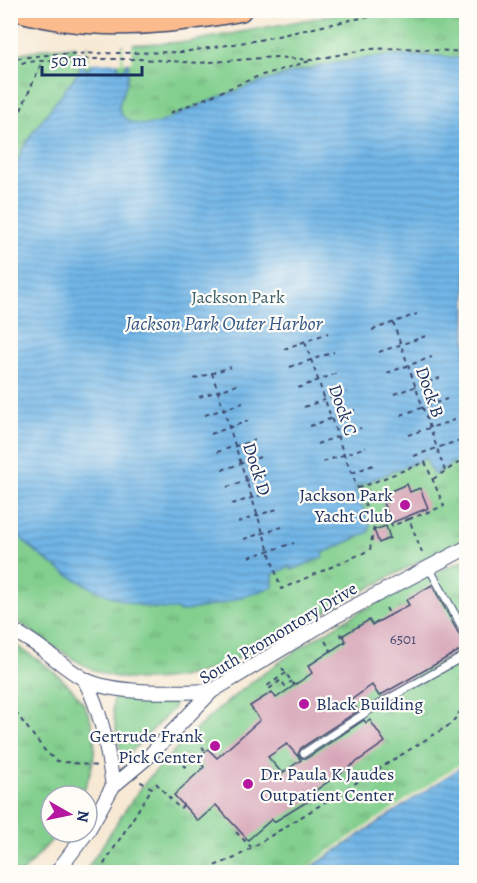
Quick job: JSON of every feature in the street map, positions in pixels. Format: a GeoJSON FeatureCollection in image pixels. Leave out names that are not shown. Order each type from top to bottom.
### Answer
{"type":"FeatureCollection","features":[{"type":"Feature","properties":{"kind":"main road"},"geometry":{"type":"LineString","coordinates":[[19,10],[71,23],[141,24],[240,10]]}},
{"type":"Feature","properties":{"kind":"street","name":"South Promontory Drive"},"geometry":{"type":"LineString","coordinates":[[99,811],[113,786],[150,755],[212,691],[336,616],[466,548]]}},
{"type":"Feature","properties":{"kind":"street"},"geometry":{"type":"LineString","coordinates":[[10,630],[53,655],[84,679],[97,702],[103,722],[113,786]]}},
{"type":"Feature","properties":{"kind":"street"},"geometry":{"type":"LineString","coordinates":[[84,679],[131,689],[170,692],[212,691]]}},
{"type":"Feature","properties":{"kind":"street","name":"South Promontory Drive"},"geometry":{"type":"LineString","coordinates":[[57,873],[78,844]]}},
{"type":"Feature","properties":{"kind":"lane"},"geometry":{"type":"LineString","coordinates":[[428,566],[466,634]]}},
{"type":"Feature","properties":{"kind":"lane"},"geometry":{"type":"LineString","coordinates":[[304,753],[379,704],[466,655]]}},
{"type":"Feature","properties":{"kind":"path"},"geometry":{"type":"LineString","coordinates":[[10,64],[19,58],[70,53],[194,50],[259,40],[355,19],[421,10]]}},
{"type":"Feature","properties":{"kind":"path"},"geometry":{"type":"LineString","coordinates":[[170,113],[259,76],[312,60],[369,49],[434,48],[466,52]]}},
{"type":"Feature","properties":{"kind":"path"},"geometry":{"type":"LineString","coordinates":[[10,76],[17,65],[25,62],[70,59],[140,59],[199,63],[285,57],[312,60]]}},
{"type":"Feature","properties":{"kind":"path"},"geometry":{"type":"LineString","coordinates":[[10,135],[41,64]]}},
{"type":"Feature","properties":{"kind":"path"},"geometry":{"type":"LineString","coordinates":[[372,330],[417,314]]}},
{"type":"Feature","properties":{"kind":"path","name":"Dock B"},"geometry":{"type":"LineString","coordinates":[[393,322],[444,470]]}},
{"type":"Feature","properties":{"kind":"path"},"geometry":{"type":"LineString","coordinates":[[284,349],[328,333]]}},
{"type":"Feature","properties":{"kind":"path"},"geometry":{"type":"LineString","coordinates":[[379,352],[426,336]]}},
{"type":"Feature","properties":{"kind":"path","name":"Dock C"},"geometry":{"type":"LineString","coordinates":[[276,573],[281,589],[370,550],[374,526],[344,455],[305,342]]}},
{"type":"Feature","properties":{"kind":"path"},"geometry":{"type":"LineString","coordinates":[[290,367],[334,352]]}},
{"type":"Feature","properties":{"kind":"path"},"geometry":{"type":"LineString","coordinates":[[387,373],[432,357]]}},
{"type":"Feature","properties":{"kind":"path"},"geometry":{"type":"LineString","coordinates":[[194,379],[231,367]]}},
{"type":"Feature","properties":{"kind":"path"},"geometry":{"type":"LineString","coordinates":[[298,388],[340,372]]}},
{"type":"Feature","properties":{"kind":"path","name":"Dock D"},"geometry":{"type":"LineString","coordinates":[[212,373],[276,573]]}},
{"type":"Feature","properties":{"kind":"path"},"geometry":{"type":"LineString","coordinates":[[394,394],[440,378]]}},
{"type":"Feature","properties":{"kind":"path"},"geometry":{"type":"LineString","coordinates":[[199,397],[237,385]]}},
{"type":"Feature","properties":{"kind":"path"},"geometry":{"type":"LineString","coordinates":[[304,407],[347,392]]}},
{"type":"Feature","properties":{"kind":"path"},"geometry":{"type":"LineString","coordinates":[[401,415],[447,399]]}},
{"type":"Feature","properties":{"kind":"path"},"geometry":{"type":"LineString","coordinates":[[205,415],[243,403]]}},
{"type":"Feature","properties":{"kind":"path"},"geometry":{"type":"LineString","coordinates":[[310,426],[355,410]]}},
{"type":"Feature","properties":{"kind":"path"},"geometry":{"type":"LineString","coordinates":[[408,435],[454,420]]}},
{"type":"Feature","properties":{"kind":"path"},"geometry":{"type":"LineString","coordinates":[[211,434],[248,421]]}},
{"type":"Feature","properties":{"kind":"path"},"geometry":{"type":"LineString","coordinates":[[317,444],[361,428]]}},
{"type":"Feature","properties":{"kind":"path"},"geometry":{"type":"LineString","coordinates":[[217,452],[255,440]]}},
{"type":"Feature","properties":{"kind":"path"},"geometry":{"type":"LineString","coordinates":[[414,456],[460,440]]}},
{"type":"Feature","properties":{"kind":"path"},"geometry":{"type":"LineString","coordinates":[[323,462],[366,447]]}},
{"type":"Feature","properties":{"kind":"path"},"geometry":{"type":"LineString","coordinates":[[222,470],[260,457]]}},
{"type":"Feature","properties":{"kind":"path"},"geometry":{"type":"LineString","coordinates":[[432,479],[466,458]]}},
{"type":"Feature","properties":{"kind":"path"},"geometry":{"type":"LineString","coordinates":[[425,462],[444,506],[392,526],[380,496],[359,487],[425,462]]}},
{"type":"Feature","properties":{"kind":"path"},"geometry":{"type":"LineString","coordinates":[[352,473],[373,465]]}},
{"type":"Feature","properties":{"kind":"path"},"geometry":{"type":"LineString","coordinates":[[228,487],[265,475]]}},
{"type":"Feature","properties":{"kind":"path"},"geometry":{"type":"LineString","coordinates":[[232,504],[271,492]]}},
{"type":"Feature","properties":{"kind":"path"},"geometry":{"type":"LineString","coordinates":[[238,522],[277,509]]}},
{"type":"Feature","properties":{"kind":"path"},"geometry":{"type":"LineString","coordinates":[[409,519],[428,566]]}},
{"type":"Feature","properties":{"kind":"path"},"geometry":{"type":"LineString","coordinates":[[244,539],[282,527]]}},
{"type":"Feature","properties":{"kind":"path"},"geometry":{"type":"LineString","coordinates":[[249,557],[294,543]]}},
{"type":"Feature","properties":{"kind":"path"},"geometry":{"type":"LineString","coordinates":[[386,608],[390,615]]}},
{"type":"Feature","properties":{"kind":"path"},"geometry":{"type":"LineString","coordinates":[[340,633],[346,644]]}},
{"type":"Feature","properties":{"kind":"path"},"geometry":{"type":"LineString","coordinates":[[325,641],[332,652]]}},
{"type":"Feature","properties":{"kind":"path"},"geometry":{"type":"LineString","coordinates":[[282,668],[286,673],[293,683],[285,686],[281,680],[269,689],[267,686],[286,673]]}},
{"type":"Feature","properties":{"kind":"path"},"geometry":{"type":"LineString","coordinates":[[198,873],[229,861],[252,848],[451,724],[466,704]]}},
{"type":"Feature","properties":{"kind":"path"},"geometry":{"type":"LineString","coordinates":[[10,705],[46,752],[57,761],[77,766],[94,765]]}},
{"type":"Feature","properties":{"kind":"path"},"geometry":{"type":"LineString","coordinates":[[177,759],[185,767],[204,748],[196,740]]}},
{"type":"Feature","properties":{"kind":"path"},"geometry":{"type":"LineString","coordinates":[[190,762],[199,762]]}},
{"type":"Feature","properties":{"kind":"path"},"geometry":{"type":"LineString","coordinates":[[156,783],[180,809],[183,805]]}},
{"type":"Feature","properties":{"kind":"path"},"geometry":{"type":"LineString","coordinates":[[99,873],[152,788],[145,784]]}},
{"type":"Feature","properties":{"kind":"path"},"geometry":{"type":"LineString","coordinates":[[172,801],[176,797]]}},
{"type":"Feature","properties":{"kind":"path"},"geometry":{"type":"LineString","coordinates":[[236,832],[252,848]]}},
{"type":"Feature","properties":{"kind":"green space","name":"Jackson Park Outer Harbor"},"geometry":{"type":"Polygon","coordinates":[[[353,11],[466,11],[466,538],[277,639],[224,664],[168,679],[138,680],[97,671],[72,658],[11,618],[11,55],[47,48],[187,42],[353,11]]]}},
{"type":"Feature","properties":{"kind":"green space"},"geometry":{"type":"Polygon","coordinates":[[[466,559],[466,763],[305,872],[84,872],[149,778],[218,710],[256,679],[336,625],[422,579],[466,559]]]}},
{"type":"Feature","properties":{"kind":"green space"},"geometry":{"type":"Polygon","coordinates":[[[10,642],[53,671],[70,687],[83,704],[92,723],[95,744],[91,769],[85,784],[39,784],[39,844],[48,844],[23,872],[11,872],[10,642]]]}},
{"type":"Feature","properties":{"kind":"green space"},"geometry":{"type":"Polygon","coordinates":[[[114,697],[175,700],[173,709],[125,758],[121,755],[113,708],[114,697]]]}},
{"type":"Feature","properties":{"kind":"water","name":"Jackson Park Outer Harbor"},"geometry":{"type":"Polygon","coordinates":[[[80,11],[84,11],[83,66],[87,70],[91,66],[92,11],[119,11],[118,67],[122,71],[126,67],[129,11],[128,72],[119,109],[127,120],[141,125],[157,124],[269,80],[346,61],[386,56],[466,59],[466,455],[433,475],[426,458],[355,487],[370,525],[369,532],[323,553],[323,557],[292,570],[290,567],[273,574],[273,587],[221,604],[179,612],[178,609],[133,604],[110,596],[65,573],[27,544],[11,528],[11,182],[21,152],[33,132],[80,70],[80,11]]]}},
{"type":"Feature","properties":{"kind":"water"},"geometry":{"type":"Polygon","coordinates":[[[466,763],[466,872],[305,872],[466,763]]]}},
{"type":"Feature","properties":{"kind":"pier"},"geometry":{"type":"Polygon","coordinates":[[[77,10],[87,10],[86,63],[77,63],[77,10]]]}},
{"type":"Feature","properties":{"kind":"pier"},"geometry":{"type":"Polygon","coordinates":[[[89,10],[122,10],[121,62],[88,63],[89,10]]]}},
{"type":"Feature","properties":{"kind":"pier"},"geometry":{"type":"Polygon","coordinates":[[[124,10],[132,10],[132,62],[123,62],[124,10]]]}},
{"type":"Feature","properties":{"kind":"pier"},"geometry":{"type":"Polygon","coordinates":[[[466,760],[466,763],[302,872],[328,852],[466,760]]]}},
{"type":"Feature","properties":{"kind":"building","name":"Jackson Park Yacht Club"},"geometry":{"type":"Polygon","coordinates":[[[407,484],[410,492],[420,488],[428,508],[391,523],[383,503],[389,501],[386,493],[407,484]]]}},
{"type":"Feature","properties":{"kind":"building"},"geometry":{"type":"Polygon","coordinates":[[[386,526],[390,538],[379,543],[374,530],[386,526]]]}},
{"type":"Feature","properties":{"kind":"building"},"geometry":{"type":"Polygon","coordinates":[[[432,585],[466,647],[379,696],[372,685],[351,700],[358,711],[301,748],[298,754],[302,758],[307,758],[364,720],[366,723],[370,720],[385,742],[315,791],[318,795],[274,822],[272,819],[248,840],[216,805],[198,821],[174,795],[204,767],[197,759],[208,749],[217,758],[260,720],[250,706],[272,692],[276,698],[312,673],[308,666],[346,641],[343,635],[369,620],[372,625],[409,605],[406,600],[432,585]],[[287,744],[268,757],[282,773],[301,760],[287,744]]]}},
{"type":"Feature","properties":{"kind":"place","name":"Jackson Park Yacht Club"},"geometry":{"type":"Point","coordinates":[405,505]}},
{"type":"Feature","properties":{"kind":"place","name":"Black Building"},"geometry":{"type":"Point","coordinates":[304,704]}},
{"type":"Feature","properties":{"kind":"place","name":"Gertrude Frank Pick Center"},"geometry":{"type":"Point","coordinates":[215,746]}},
{"type":"Feature","properties":{"kind":"place","name":"Dr. Paula K Jaudes Outpatient Center"},"geometry":{"type":"Point","coordinates":[248,784]}},
{"type":"Feature","properties":{"kind":"park label","name":"Jackson Park"},"geometry":{"type":"Point","coordinates":[238,297]}}]}
